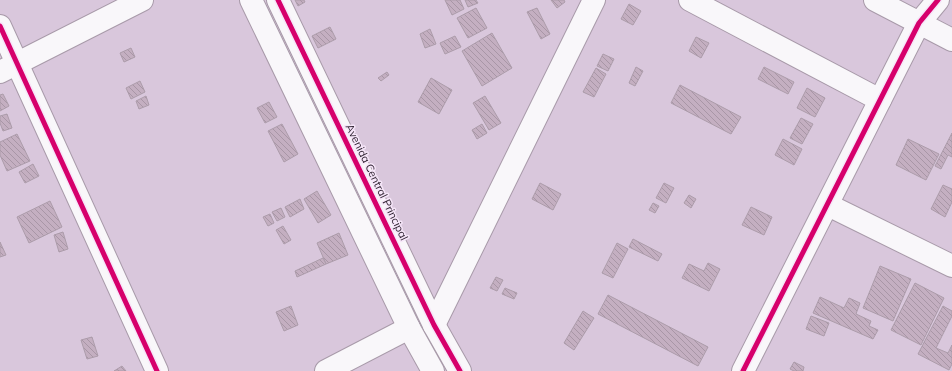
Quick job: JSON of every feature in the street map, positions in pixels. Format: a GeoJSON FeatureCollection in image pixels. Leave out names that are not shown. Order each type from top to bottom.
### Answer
{"type":"FeatureCollection","features":[{"type":"Feature","properties":{"kind":"street"},"geometry":{"type":"LineString","coordinates":[[9,68],[142,0]]}},
{"type":"Feature","properties":{"kind":"street"},"geometry":{"type":"LineString","coordinates":[[251,0],[409,328],[433,371]]}},
{"type":"Feature","properties":{"kind":"street","name":"Avenida Central Principal"},"geometry":{"type":"LineString","coordinates":[[278,0],[434,325],[460,371]]}},
{"type":"Feature","properties":{"kind":"street"},"geometry":{"type":"LineString","coordinates":[[434,325],[594,0]]}},
{"type":"Feature","properties":{"kind":"street"},"geometry":{"type":"LineString","coordinates":[[690,0],[880,100]]}},
{"type":"Feature","properties":{"kind":"street"},"geometry":{"type":"LineString","coordinates":[[875,0],[952,40]]}},
{"type":"Feature","properties":{"kind":"street"},"geometry":{"type":"LineString","coordinates":[[919,23],[920,0]]}},
{"type":"Feature","properties":{"kind":"street"},"geometry":{"type":"LineString","coordinates":[[743,371],[919,23],[938,0]]}},
{"type":"Feature","properties":{"kind":"street"},"geometry":{"type":"LineString","coordinates":[[0,26],[9,68],[157,371]]}},
{"type":"Feature","properties":{"kind":"street"},"geometry":{"type":"LineString","coordinates":[[828,205],[952,266]]}},
{"type":"Feature","properties":{"kind":"street"},"geometry":{"type":"LineString","coordinates":[[326,371],[409,328]]}},
{"type":"Feature","properties":{"kind":"building"},"geometry":{"type":"Polygon","coordinates":[[[295,0],[304,0],[305,2],[298,6],[295,0]]]}},
{"type":"Feature","properties":{"kind":"building"},"geometry":{"type":"Polygon","coordinates":[[[445,0],[460,0],[464,9],[452,15],[445,0]]]}},
{"type":"Feature","properties":{"kind":"building"},"geometry":{"type":"Polygon","coordinates":[[[465,0],[476,0],[478,3],[468,7],[465,0]]]}},
{"type":"Feature","properties":{"kind":"building"},"geometry":{"type":"Polygon","coordinates":[[[551,0],[564,0],[565,2],[557,8],[551,0]]]}},
{"type":"Feature","properties":{"kind":"building"},"geometry":{"type":"Polygon","coordinates":[[[629,4],[641,11],[633,25],[621,19],[629,4]]]}},
{"type":"Feature","properties":{"kind":"building"},"geometry":{"type":"Polygon","coordinates":[[[476,8],[487,28],[468,38],[457,18],[476,8]]]}},
{"type":"Feature","properties":{"kind":"building"},"geometry":{"type":"Polygon","coordinates":[[[537,8],[550,34],[541,39],[527,12],[537,8]]]}},
{"type":"Feature","properties":{"kind":"building"},"geometry":{"type":"Polygon","coordinates":[[[330,27],[336,39],[318,48],[312,36],[330,27]]]}},
{"type":"Feature","properties":{"kind":"building"},"geometry":{"type":"Polygon","coordinates":[[[430,29],[436,44],[425,48],[420,34],[430,29]]]}},
{"type":"Feature","properties":{"kind":"building"},"geometry":{"type":"Polygon","coordinates":[[[492,33],[512,68],[482,86],[462,51],[492,33]]]}},
{"type":"Feature","properties":{"kind":"building"},"geometry":{"type":"Polygon","coordinates":[[[455,36],[461,47],[445,54],[440,43],[455,36]]]}},
{"type":"Feature","properties":{"kind":"building"},"geometry":{"type":"Polygon","coordinates":[[[696,37],[709,43],[701,58],[689,51],[696,37]]]}},
{"type":"Feature","properties":{"kind":"building"},"geometry":{"type":"Polygon","coordinates":[[[131,48],[135,57],[124,62],[120,53],[131,48]]]}},
{"type":"Feature","properties":{"kind":"building"},"geometry":{"type":"Polygon","coordinates":[[[603,54],[614,59],[608,71],[597,66],[603,54]]]}},
{"type":"Feature","properties":{"kind":"building"},"geometry":{"type":"Polygon","coordinates":[[[636,67],[643,71],[635,86],[629,83],[636,67]]]}},
{"type":"Feature","properties":{"kind":"building"},"geometry":{"type":"Polygon","coordinates":[[[764,67],[794,82],[788,94],[758,79],[764,67]]]}},
{"type":"Feature","properties":{"kind":"building"},"geometry":{"type":"Polygon","coordinates":[[[596,68],[606,74],[594,97],[583,92],[596,68]]]}},
{"type":"Feature","properties":{"kind":"building"},"geometry":{"type":"Polygon","coordinates":[[[387,72],[389,75],[381,81],[378,78],[387,72]]]}},
{"type":"Feature","properties":{"kind":"building"},"geometry":{"type":"Polygon","coordinates":[[[431,78],[452,90],[439,114],[418,102],[431,78]]]}},
{"type":"Feature","properties":{"kind":"building"},"geometry":{"type":"Polygon","coordinates":[[[140,81],[145,92],[131,99],[126,88],[140,81]]]}},
{"type":"Feature","properties":{"kind":"building"},"geometry":{"type":"Polygon","coordinates":[[[680,85],[741,117],[731,134],[671,103],[680,85]]]}},
{"type":"Feature","properties":{"kind":"building"},"geometry":{"type":"Polygon","coordinates":[[[807,88],[825,98],[815,117],[797,108],[807,88]]]}},
{"type":"Feature","properties":{"kind":"building"},"geometry":{"type":"Polygon","coordinates":[[[3,94],[9,106],[0,111],[0,95],[3,94]]]}},
{"type":"Feature","properties":{"kind":"building"},"geometry":{"type":"Polygon","coordinates":[[[146,96],[149,105],[139,109],[136,101],[146,96]]]}},
{"type":"Feature","properties":{"kind":"building"},"geometry":{"type":"Polygon","coordinates":[[[485,96],[501,123],[489,130],[473,103],[485,96]]]}},
{"type":"Feature","properties":{"kind":"building"},"geometry":{"type":"Polygon","coordinates":[[[269,102],[277,117],[265,123],[257,108],[269,102]]]}},
{"type":"Feature","properties":{"kind":"building"},"geometry":{"type":"Polygon","coordinates":[[[7,114],[12,128],[3,131],[0,123],[0,116],[7,114]]]}},
{"type":"Feature","properties":{"kind":"building"},"geometry":{"type":"Polygon","coordinates":[[[801,118],[813,124],[802,144],[790,138],[801,118]]]}},
{"type":"Feature","properties":{"kind":"building"},"geometry":{"type":"Polygon","coordinates":[[[282,124],[298,154],[284,162],[268,131],[282,124]]]}},
{"type":"Feature","properties":{"kind":"building"},"geometry":{"type":"Polygon","coordinates":[[[482,124],[487,133],[477,139],[472,130],[482,124]]]}},
{"type":"Feature","properties":{"kind":"building"},"geometry":{"type":"Polygon","coordinates":[[[952,133],[952,157],[948,155],[941,169],[935,166],[952,133]]]}},
{"type":"Feature","properties":{"kind":"building"},"geometry":{"type":"Polygon","coordinates":[[[17,134],[30,161],[7,171],[0,155],[0,142],[17,134]]]}},
{"type":"Feature","properties":{"kind":"building"},"geometry":{"type":"Polygon","coordinates":[[[783,139],[802,149],[794,165],[775,155],[783,139]]]}},
{"type":"Feature","properties":{"kind":"building"},"geometry":{"type":"Polygon","coordinates":[[[908,139],[939,154],[926,180],[896,165],[908,139]]]}},
{"type":"Feature","properties":{"kind":"building"},"geometry":{"type":"Polygon","coordinates":[[[33,164],[39,176],[25,183],[19,172],[33,164]]]}},
{"type":"Feature","properties":{"kind":"building"},"geometry":{"type":"Polygon","coordinates":[[[540,183],[561,194],[553,210],[532,199],[540,183]]]}},
{"type":"Feature","properties":{"kind":"building"},"geometry":{"type":"Polygon","coordinates":[[[664,183],[674,188],[666,203],[656,198],[664,183]]]}},
{"type":"Feature","properties":{"kind":"building"},"geometry":{"type":"Polygon","coordinates":[[[943,185],[952,189],[952,202],[945,217],[931,209],[943,185]]]}},
{"type":"Feature","properties":{"kind":"building"},"geometry":{"type":"Polygon","coordinates":[[[317,191],[331,215],[318,223],[304,199],[317,191]]]}},
{"type":"Feature","properties":{"kind":"building"},"geometry":{"type":"Polygon","coordinates":[[[689,195],[696,199],[691,208],[684,203],[689,195]]]}},
{"type":"Feature","properties":{"kind":"building"},"geometry":{"type":"Polygon","coordinates":[[[300,199],[304,209],[290,217],[285,207],[300,199]]]}},
{"type":"Feature","properties":{"kind":"building"},"geometry":{"type":"Polygon","coordinates":[[[50,201],[62,227],[29,243],[17,217],[50,201]]]}},
{"type":"Feature","properties":{"kind":"building"},"geometry":{"type":"Polygon","coordinates":[[[653,203],[659,206],[655,213],[649,210],[653,203]]]}},
{"type":"Feature","properties":{"kind":"building"},"geometry":{"type":"Polygon","coordinates":[[[751,207],[772,217],[764,235],[742,225],[751,207]]]}},
{"type":"Feature","properties":{"kind":"building"},"geometry":{"type":"Polygon","coordinates":[[[281,208],[285,217],[277,221],[272,212],[281,208]]]}},
{"type":"Feature","properties":{"kind":"building"},"geometry":{"type":"Polygon","coordinates":[[[270,214],[274,223],[268,226],[263,217],[270,214]]]}},
{"type":"Feature","properties":{"kind":"building"},"geometry":{"type":"Polygon","coordinates":[[[283,226],[291,240],[284,244],[276,230],[283,226]]]}},
{"type":"Feature","properties":{"kind":"building"},"geometry":{"type":"Polygon","coordinates":[[[63,232],[68,249],[59,252],[54,235],[63,232]]]}},
{"type":"Feature","properties":{"kind":"building"},"geometry":{"type":"Polygon","coordinates":[[[339,233],[348,255],[326,264],[317,243],[339,233]]]}},
{"type":"Feature","properties":{"kind":"building"},"geometry":{"type":"Polygon","coordinates":[[[633,239],[662,254],[658,261],[629,247],[633,239]]]}},
{"type":"Feature","properties":{"kind":"building"},"geometry":{"type":"Polygon","coordinates":[[[0,242],[6,255],[0,257],[0,242]]]}},
{"type":"Feature","properties":{"kind":"building"},"geometry":{"type":"Polygon","coordinates":[[[617,243],[628,249],[613,278],[602,273],[617,243]]]}},
{"type":"Feature","properties":{"kind":"building"},"geometry":{"type":"Polygon","coordinates":[[[323,258],[326,264],[297,277],[295,271],[323,258]]]}},
{"type":"Feature","properties":{"kind":"building"},"geometry":{"type":"Polygon","coordinates":[[[708,263],[720,269],[709,291],[682,278],[689,264],[704,271],[708,263]]]}},
{"type":"Feature","properties":{"kind":"building"},"geometry":{"type":"Polygon","coordinates":[[[880,266],[911,279],[893,321],[863,308],[880,266]]]}},
{"type":"Feature","properties":{"kind":"building"},"geometry":{"type":"Polygon","coordinates":[[[496,277],[503,280],[497,291],[490,288],[496,277]]]}},
{"type":"Feature","properties":{"kind":"building"},"geometry":{"type":"Polygon","coordinates":[[[915,283],[944,298],[921,345],[891,330],[915,283]]]}},
{"type":"Feature","properties":{"kind":"building"},"geometry":{"type":"Polygon","coordinates":[[[505,288],[517,293],[514,299],[502,294],[505,288]]]}},
{"type":"Feature","properties":{"kind":"building"},"geometry":{"type":"Polygon","coordinates":[[[608,295],[708,347],[698,366],[598,314],[608,295]]]}},
{"type":"Feature","properties":{"kind":"building"},"geometry":{"type":"Polygon","coordinates":[[[820,297],[844,308],[849,298],[860,303],[856,314],[871,321],[869,326],[878,330],[873,339],[813,313],[820,297]]]}},
{"type":"Feature","properties":{"kind":"building"},"geometry":{"type":"Polygon","coordinates":[[[291,306],[298,325],[284,331],[276,312],[291,306]]]}},
{"type":"Feature","properties":{"kind":"building"},"geometry":{"type":"Polygon","coordinates":[[[943,306],[952,311],[952,316],[936,348],[948,353],[952,345],[952,364],[949,370],[918,354],[943,306]]]}},
{"type":"Feature","properties":{"kind":"building"},"geometry":{"type":"Polygon","coordinates":[[[583,311],[594,318],[574,350],[564,343],[583,311]]]}},
{"type":"Feature","properties":{"kind":"building"},"geometry":{"type":"Polygon","coordinates":[[[811,316],[829,323],[824,336],[806,329],[811,316]]]}},
{"type":"Feature","properties":{"kind":"building"},"geometry":{"type":"Polygon","coordinates":[[[92,337],[98,356],[87,359],[81,340],[92,337]]]}},
{"type":"Feature","properties":{"kind":"building"},"geometry":{"type":"Polygon","coordinates":[[[794,362],[804,367],[803,371],[794,371],[790,369],[794,362]]]}},
{"type":"Feature","properties":{"kind":"building"},"geometry":{"type":"Polygon","coordinates":[[[122,366],[126,371],[114,371],[122,366]]]}},
{"type":"Feature","properties":{"kind":"cycle path"},"geometry":{"type":"LineString","coordinates":[[278,0],[434,325],[460,371]]}},
{"type":"Feature","properties":{"kind":"cycle path"},"geometry":{"type":"LineString","coordinates":[[743,371],[919,23],[938,0]]}},
{"type":"Feature","properties":{"kind":"cycle path"},"geometry":{"type":"LineString","coordinates":[[0,26],[157,371]]}}]}
